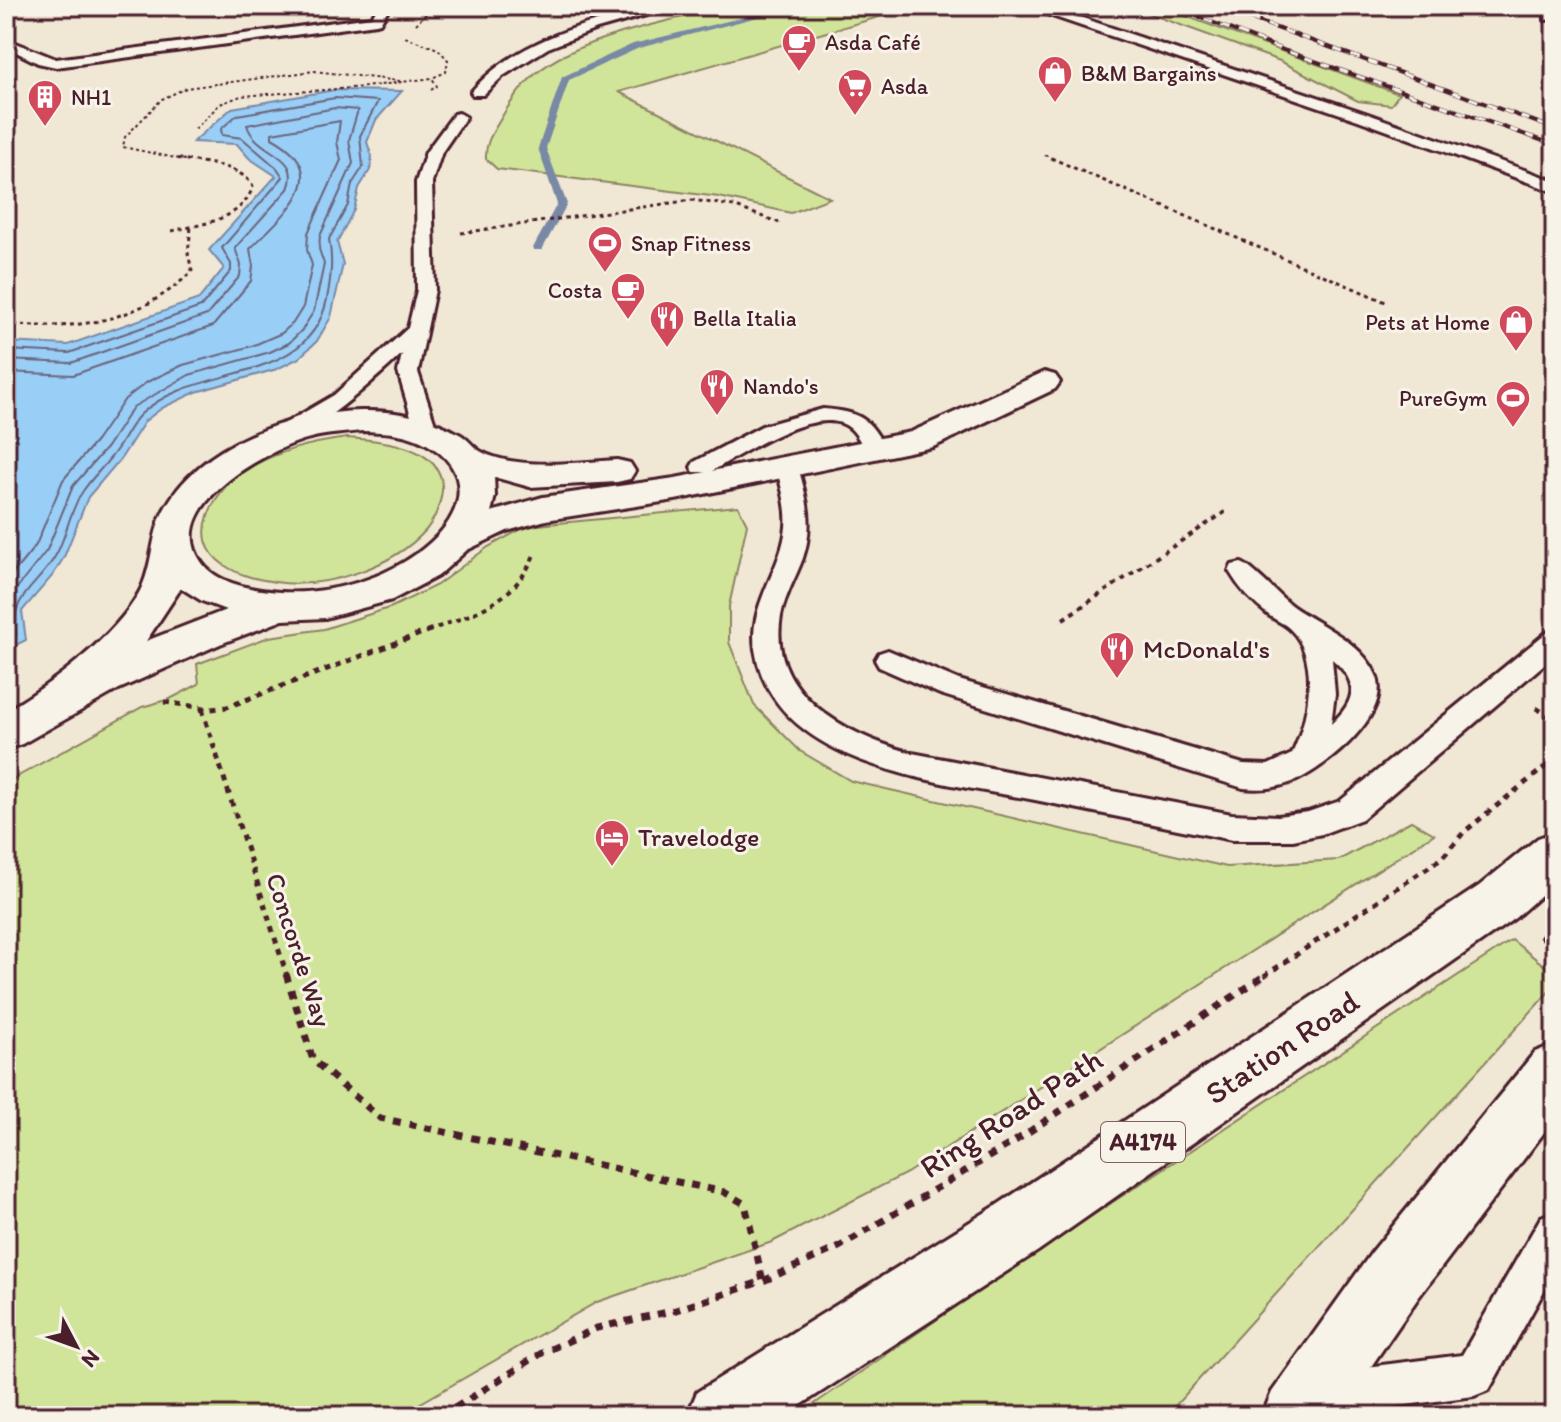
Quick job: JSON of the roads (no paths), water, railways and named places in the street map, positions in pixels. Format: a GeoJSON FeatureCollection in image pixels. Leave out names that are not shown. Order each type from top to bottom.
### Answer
{"type":"FeatureCollection","features":[{"type":"Feature","properties":{"kind":"street"},"geometry":{"type":"LineString","coordinates":[[176,542],[184,567],[205,587],[238,601],[280,607],[330,603],[381,589],[425,567],[457,540],[494,523],[543,509],[675,489],[876,451],[936,435],[1044,382]]}},
{"type":"Feature","properties":{"kind":"street"},"geometry":{"type":"LineString","coordinates":[[57,701],[124,640],[160,590],[182,512],[203,482],[238,456],[279,437],[318,426],[356,421],[393,423],[426,430],[451,442],[469,459],[477,477],[478,497],[472,518],[457,540]]}},
{"type":"Feature","properties":{"kind":"street"},"geometry":{"type":"LineString","coordinates":[[469,459],[508,472],[548,477],[702,467],[787,467]]}},
{"type":"Feature","properties":{"kind":"street"},"geometry":{"type":"LineString","coordinates":[[6,732],[57,701],[178,643],[280,607]]}},
{"type":"Feature","properties":{"kind":"street","name":"Station Road"},"geometry":{"type":"LineString","coordinates":[[721,1416],[835,1347],[973,1257],[1497,902],[1555,853]]}},
{"type":"Feature","properties":{"kind":"street"},"geometry":{"type":"LineString","coordinates":[[1303,1406],[1420,1242],[1555,1072]]}},
{"type":"Feature","properties":{"kind":"lane"},"geometry":{"type":"LineString","coordinates":[[6,43],[19,46],[42,62],[56,63],[376,20],[384,6]]}},
{"type":"Feature","properties":{"kind":"lane"},"geometry":{"type":"LineString","coordinates":[[478,92],[498,71],[534,48],[585,28],[672,6]]}},
{"type":"Feature","properties":{"kind":"lane"},"geometry":{"type":"LineString","coordinates":[[1047,10],[1363,117],[1555,187]]}},
{"type":"Feature","properties":{"kind":"lane"},"geometry":{"type":"LineString","coordinates":[[426,430],[408,372],[426,290],[424,182],[434,152],[459,117]]}},
{"type":"Feature","properties":{"kind":"lane"},"geometry":{"type":"LineString","coordinates":[[279,437],[341,399],[416,331]]}},
{"type":"Feature","properties":{"kind":"lane"},"geometry":{"type":"LineString","coordinates":[[702,467],[746,444],[817,415],[837,415],[863,425],[871,435],[876,451]]}},
{"type":"Feature","properties":{"kind":"lane"},"geometry":{"type":"LineString","coordinates":[[787,467],[794,491],[798,527],[766,617],[772,667],[788,696],[814,722],[863,748],[917,766],[1232,827],[1268,830],[1300,827],[1329,821],[1351,810],[1555,640]]}},
{"type":"Feature","properties":{"kind":"lane"},"geometry":{"type":"LineString","coordinates":[[888,660],[950,687],[1243,776],[1274,778],[1303,762],[1344,731],[1360,712],[1368,693],[1365,680],[1348,657],[1267,601],[1241,571]]}},
{"type":"Feature","properties":{"kind":"lane"},"geometry":{"type":"LineString","coordinates":[[1290,616],[1312,638],[1319,656],[1317,719],[1303,762]]}},
{"type":"Feature","properties":{"kind":"lane"},"geometry":{"type":"LineString","coordinates":[[1303,1406],[1474,1375],[1555,1231]]}},
{"type":"Feature","properties":{"kind":"water"},"geometry":{"type":"Polygon","coordinates":[[[334,90],[402,91],[376,120],[367,142],[372,157],[370,170],[359,188],[354,210],[337,242],[343,264],[331,317],[317,341],[299,358],[277,369],[196,392],[162,408],[145,421],[122,457],[88,497],[64,557],[22,611],[26,640],[6,650],[6,342],[68,345],[199,299],[224,268],[209,250],[276,176],[249,158],[237,144],[193,142],[232,108],[334,90]]]}},
{"type":"Feature","properties":{"kind":"waterway"},"geometry":{"type":"LineString","coordinates":[[538,248],[562,204],[542,148],[565,79],[636,46],[797,6]]}},
{"type":"Feature","properties":{"kind":"railway"},"geometry":{"type":"LineString","coordinates":[[1171,6],[1286,51],[1555,145]]}},
{"type":"Feature","properties":{"kind":"railway"},"geometry":{"type":"LineString","coordinates":[[1216,6],[1555,129]]}},
{"type":"Feature","properties":{"kind":"place","name":"Asda Café"},"geometry":{"type":"Point","coordinates":[799,73]}},
{"type":"Feature","properties":{"kind":"place","name":"B&M Bargains"},"geometry":{"type":"Point","coordinates":[1055,104]}},
{"type":"Feature","properties":{"kind":"place","name":"Asda"},"geometry":{"type":"Point","coordinates":[855,117]}},
{"type":"Feature","properties":{"kind":"place","name":"NH1"},"geometry":{"type":"Point","coordinates":[45,128]}},
{"type":"Feature","properties":{"kind":"place","name":"Snap Fitness"},"geometry":{"type":"Point","coordinates":[605,274]}},
{"type":"Feature","properties":{"kind":"place","name":"Costa"},"geometry":{"type":"Point","coordinates":[628,321]}},
{"type":"Feature","properties":{"kind":"place","name":"Bella Italia"},"geometry":{"type":"Point","coordinates":[667,349]}},
{"type":"Feature","properties":{"kind":"place","name":"Pets at Home"},"geometry":{"type":"Point","coordinates":[1516,353]}},
{"type":"Feature","properties":{"kind":"place","name":"Nando's"},"geometry":{"type":"Point","coordinates":[717,417]}},
{"type":"Feature","properties":{"kind":"place","name":"PureGym"},"geometry":{"type":"Point","coordinates":[1513,429]}},
{"type":"Feature","properties":{"kind":"place","name":"McDonald's"},"geometry":{"type":"Point","coordinates":[1117,680]}},
{"type":"Feature","properties":{"kind":"place","name":"Travelodge"},"geometry":{"type":"Point","coordinates":[612,868]}}]}
